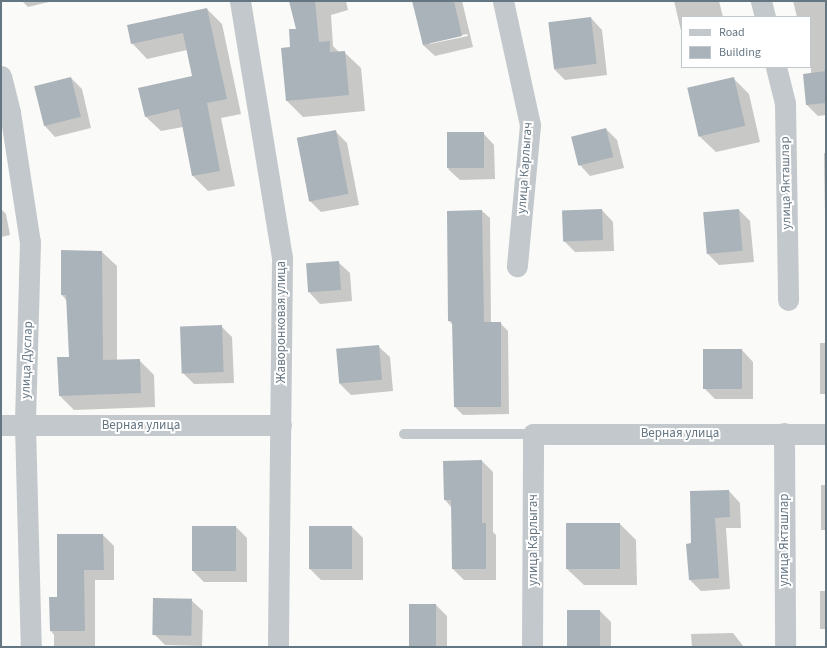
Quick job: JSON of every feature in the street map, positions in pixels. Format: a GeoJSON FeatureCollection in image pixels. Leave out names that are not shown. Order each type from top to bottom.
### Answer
{"type":"FeatureCollection","features":[{"type":"Feature","properties":{"kind":"street","name":"Жаворонковая улица"},"geometry":{"type":"LineString","coordinates":[[240,1],[282,258],[278,647]]}},
{"type":"Feature","properties":{"kind":"street","name":"улица Карлыгач"},"geometry":{"type":"LineString","coordinates":[[503,1],[530,125],[517,266]]}},
{"type":"Feature","properties":{"kind":"street"},"geometry":{"type":"LineString","coordinates":[[761,1],[765,16]]}},
{"type":"Feature","properties":{"kind":"street","name":"улица Якташлар"},"geometry":{"type":"LineString","coordinates":[[776,68],[785,104],[788,300]]}},
{"type":"Feature","properties":{"kind":"street","name":"улица Дуслар"},"geometry":{"type":"LineString","coordinates":[[1,76],[10,112],[30,242],[25,425],[31,647]]}},
{"type":"Feature","properties":{"kind":"street","name":"Верная улица"},"geometry":{"type":"LineString","coordinates":[[1,425],[281,425]]}},
{"type":"Feature","properties":{"kind":"street","name":"Верная улица"},"geometry":{"type":"LineString","coordinates":[[533,434],[784,432],[826,434]]}},
{"type":"Feature","properties":{"kind":"street","name":"улица Якташлар"},"geometry":{"type":"LineString","coordinates":[[784,432],[785,647]]}},
{"type":"Feature","properties":{"kind":"street","name":"улица Карлыгач"},"geometry":{"type":"LineString","coordinates":[[532,647],[533,434]]}},
{"type":"Feature","properties":{"kind":"lane"},"geometry":{"type":"LineString","coordinates":[[404,434],[533,434]]}},
{"type":"Feature","properties":{"kind":"building"},"geometry":{"type":"Polygon","coordinates":[[[289,1],[315,1],[319,42],[330,41],[330,52],[345,51],[349,95],[286,101],[281,48],[290,47],[289,29],[296,29],[289,1]]]}},
{"type":"Feature","properties":{"kind":"building"},"geometry":{"type":"Polygon","coordinates":[[[412,1],[454,1],[462,36],[423,45],[412,1]]]}},
{"type":"Feature","properties":{"kind":"building"},"geometry":{"type":"Polygon","coordinates":[[[207,8],[227,99],[207,103],[220,171],[192,176],[179,109],[145,117],[138,88],[192,76],[183,33],[131,44],[127,25],[207,8]]]}},
{"type":"Feature","properties":{"kind":"building"},"geometry":{"type":"Polygon","coordinates":[[[591,17],[597,64],[554,69],[548,22],[591,17]]]}},
{"type":"Feature","properties":{"kind":"building"},"geometry":{"type":"Polygon","coordinates":[[[826,71],[826,103],[806,105],[803,74],[826,71]]]}},
{"type":"Feature","properties":{"kind":"building"},"geometry":{"type":"Polygon","coordinates":[[[71,77],[81,117],[44,126],[34,86],[71,77]]]}},
{"type":"Feature","properties":{"kind":"building"},"geometry":{"type":"Polygon","coordinates":[[[734,77],[745,126],[698,137],[687,88],[734,77]]]}},
{"type":"Feature","properties":{"kind":"building"},"geometry":{"type":"Polygon","coordinates":[[[606,128],[613,157],[578,166],[571,137],[606,128]]]}},
{"type":"Feature","properties":{"kind":"building"},"geometry":{"type":"Polygon","coordinates":[[[336,130],[348,194],[309,201],[297,138],[336,130]]]}},
{"type":"Feature","properties":{"kind":"building"},"geometry":{"type":"Polygon","coordinates":[[[447,132],[484,132],[484,168],[447,168],[447,132]]]}},
{"type":"Feature","properties":{"kind":"building"},"geometry":{"type":"Polygon","coordinates":[[[602,209],[603,240],[563,241],[562,210],[602,209]]]}},
{"type":"Feature","properties":{"kind":"building"},"geometry":{"type":"Polygon","coordinates":[[[739,209],[743,251],[707,254],[703,212],[739,209]]]}},
{"type":"Feature","properties":{"kind":"building"},"geometry":{"type":"Polygon","coordinates":[[[482,210],[484,322],[501,322],[501,407],[454,407],[452,321],[448,321],[447,211],[482,210]]]}},
{"type":"Feature","properties":{"kind":"building"},"geometry":{"type":"Polygon","coordinates":[[[61,250],[102,251],[103,360],[140,359],[141,393],[59,396],[57,357],[69,357],[66,295],[61,295],[61,250]]]}},
{"type":"Feature","properties":{"kind":"building"},"geometry":{"type":"Polygon","coordinates":[[[339,261],[341,290],[308,292],[306,263],[339,261]]]}},
{"type":"Feature","properties":{"kind":"building"},"geometry":{"type":"Polygon","coordinates":[[[222,325],[224,372],[182,373],[180,326],[222,325]]]}},
{"type":"Feature","properties":{"kind":"building"},"geometry":{"type":"Polygon","coordinates":[[[379,345],[382,380],[339,384],[336,349],[379,345]]]}},
{"type":"Feature","properties":{"kind":"building"},"geometry":{"type":"Polygon","coordinates":[[[703,349],[742,349],[742,389],[703,389],[703,349]]]}},
{"type":"Feature","properties":{"kind":"building"},"geometry":{"type":"Polygon","coordinates":[[[482,460],[482,523],[486,523],[486,569],[452,569],[451,500],[444,500],[443,461],[482,460]]]}},
{"type":"Feature","properties":{"kind":"building"},"geometry":{"type":"Polygon","coordinates":[[[729,490],[730,517],[715,518],[719,578],[689,580],[686,544],[691,543],[690,491],[729,490]]]}},
{"type":"Feature","properties":{"kind":"building"},"geometry":{"type":"Polygon","coordinates":[[[566,523],[620,523],[620,569],[566,569],[566,523]]]}},
{"type":"Feature","properties":{"kind":"building"},"geometry":{"type":"Polygon","coordinates":[[[192,526],[236,526],[236,571],[192,571],[192,526]]]}},
{"type":"Feature","properties":{"kind":"building"},"geometry":{"type":"Polygon","coordinates":[[[309,526],[352,526],[352,569],[309,569],[309,526]]]}},
{"type":"Feature","properties":{"kind":"building"},"geometry":{"type":"Polygon","coordinates":[[[57,534],[103,534],[104,570],[84,570],[85,631],[50,631],[49,597],[57,597],[57,534]]]}},
{"type":"Feature","properties":{"kind":"building"},"geometry":{"type":"Polygon","coordinates":[[[153,598],[192,599],[191,636],[152,635],[153,598]]]}},
{"type":"Feature","properties":{"kind":"building"},"geometry":{"type":"Polygon","coordinates":[[[409,604],[436,604],[436,647],[409,647],[409,604]]]}},
{"type":"Feature","properties":{"kind":"building"},"geometry":{"type":"Polygon","coordinates":[[[567,610],[600,610],[600,647],[567,647],[567,610]]]}}]}
